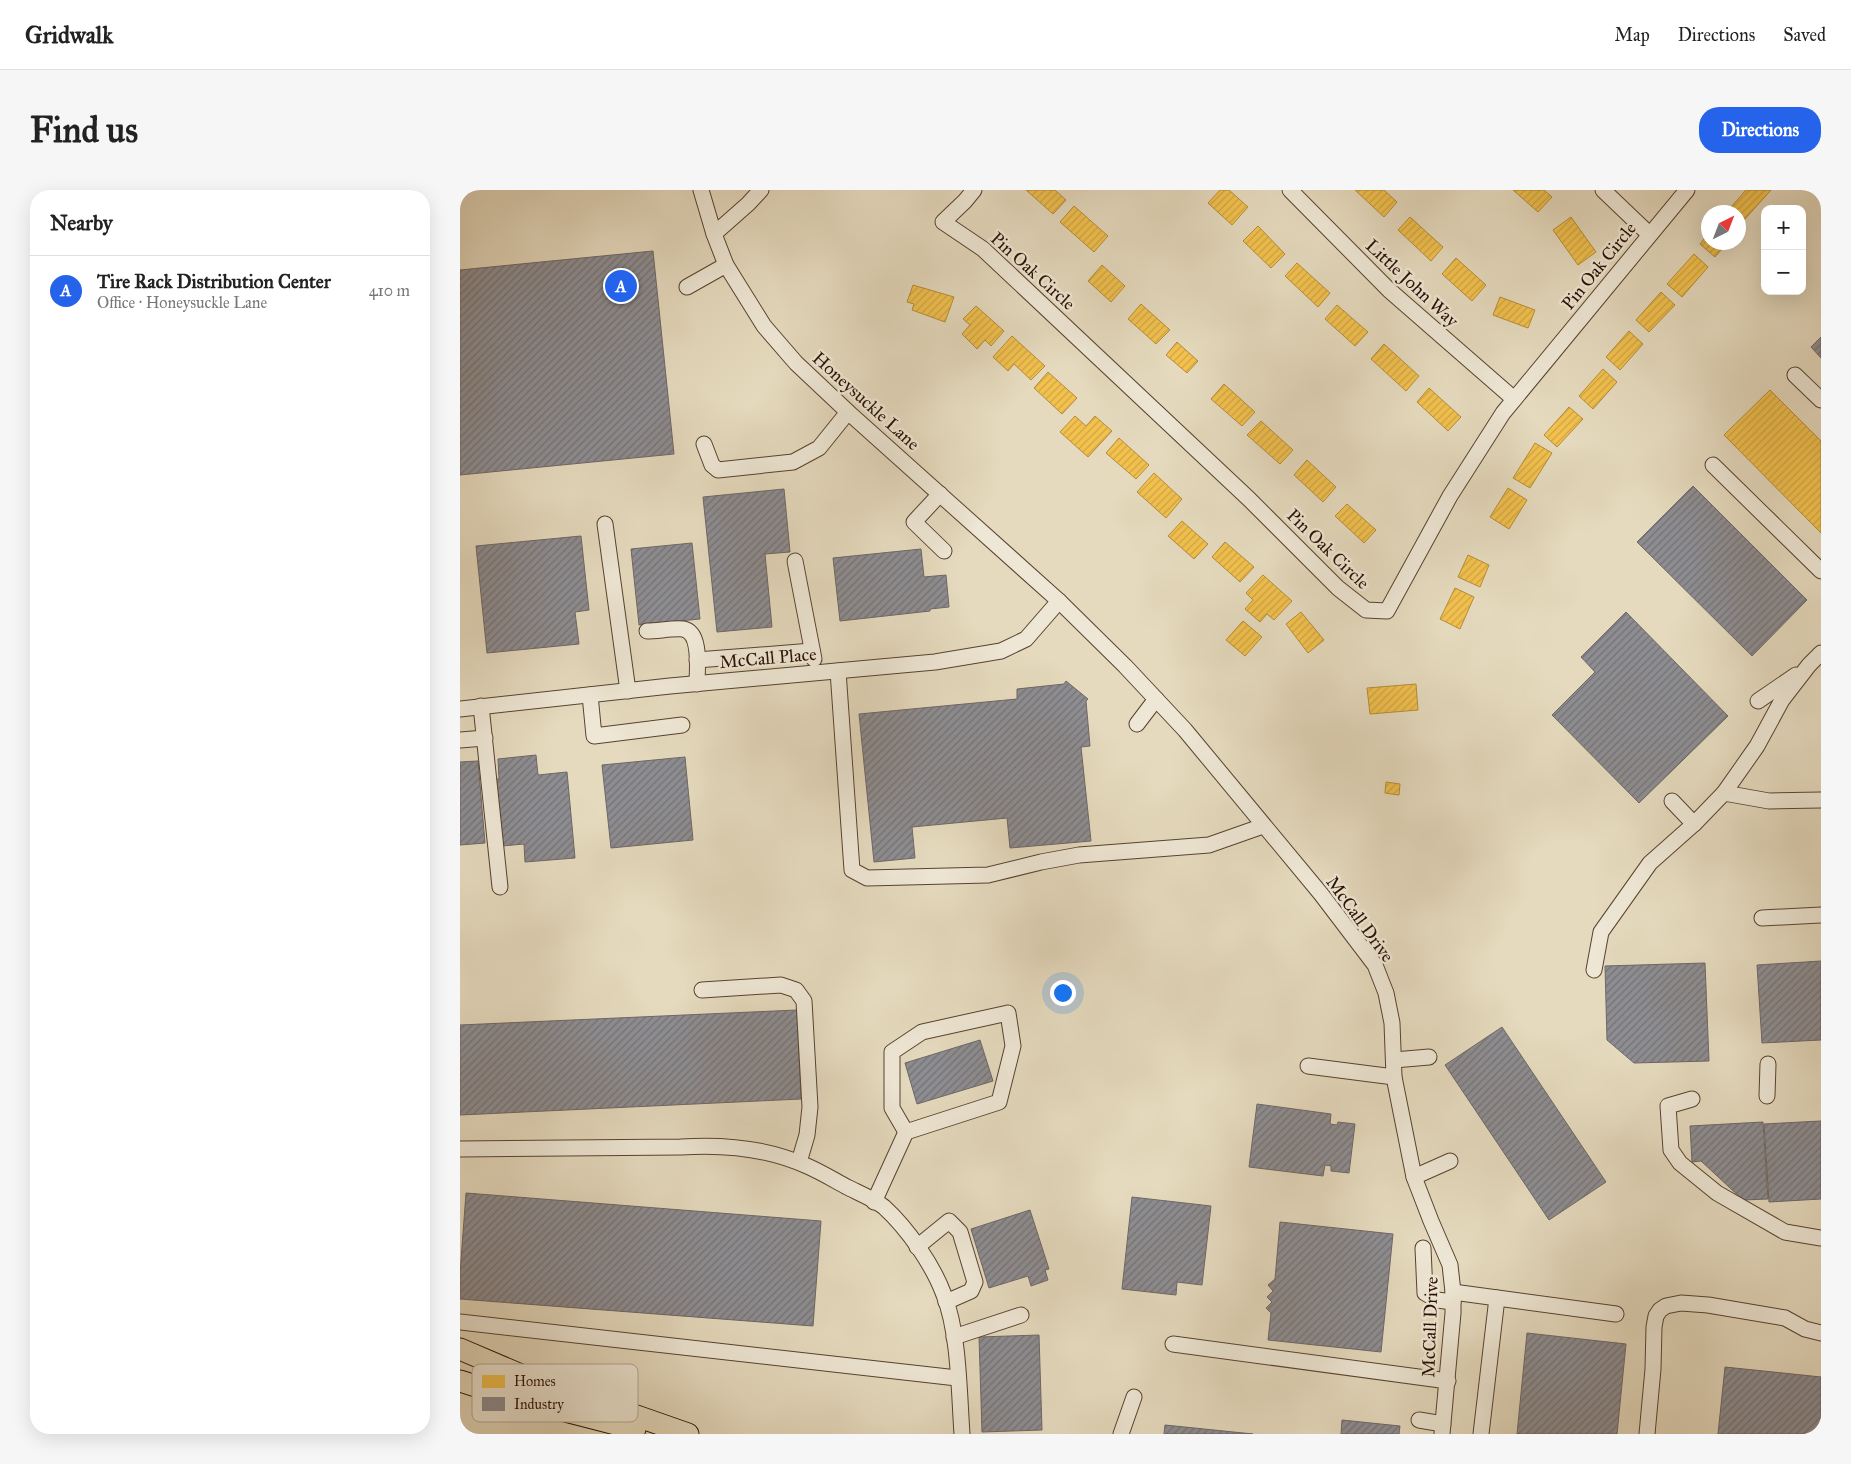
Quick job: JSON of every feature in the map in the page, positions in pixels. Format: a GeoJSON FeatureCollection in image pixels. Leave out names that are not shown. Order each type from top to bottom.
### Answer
{"type":"FeatureCollection","features":[{"type":"Feature","properties":{"kind":"highway"},"geometry":{"type":"LineString","coordinates":[[460,1349],[495,1364]]}},
{"type":"Feature","properties":{"kind":"highway"},"geometry":{"type":"LineString","coordinates":[[460,1381],[472,1385]]}},
{"type":"Feature","properties":{"kind":"highway"},"geometry":{"type":"LineString","coordinates":[[638,1416],[688,1434]]}},
{"type":"Feature","properties":{"kind":"highway"},"geometry":{"type":"LineString","coordinates":[[608,1422],[655,1434]]}},
{"type":"Feature","properties":{"kind":"street","name":"Honeysuckle Lane"},"geometry":{"type":"LineString","coordinates":[[701,190],[714,234],[726,265],[764,326],[796,363],[1059,601]]}},
{"type":"Feature","properties":{"kind":"street"},"geometry":{"type":"LineString","coordinates":[[714,234],[761,190]]}},
{"type":"Feature","properties":{"kind":"street","name":"Pin Oak Circle"},"geometry":{"type":"LineString","coordinates":[[974,190],[943,222],[983,249],[1249,500],[1338,588],[1366,610],[1387,611],[1450,496],[1503,413],[1686,190]]}},
{"type":"Feature","properties":{"kind":"street","name":"Little John Way"},"geometry":{"type":"LineString","coordinates":[[1290,190],[1389,290],[1514,398]]}},
{"type":"Feature","properties":{"kind":"street"},"geometry":{"type":"LineString","coordinates":[[1602,190],[1649,234]]}},
{"type":"Feature","properties":{"kind":"street"},"geometry":{"type":"LineString","coordinates":[[687,287],[726,265]]}},
{"type":"Feature","properties":{"kind":"street"},"geometry":{"type":"LineString","coordinates":[[1795,375],[1821,400]]}},
{"type":"Feature","properties":{"kind":"street"},"geometry":{"type":"LineString","coordinates":[[704,444],[712,465],[718,470],[793,462],[818,448],[848,412]]}},
{"type":"Feature","properties":{"kind":"street"},"geometry":{"type":"LineString","coordinates":[[1713,465],[1821,571]]}},
{"type":"Feature","properties":{"kind":"street"},"geometry":{"type":"LineString","coordinates":[[940,494],[914,522],[944,551]]}},
{"type":"Feature","properties":{"kind":"street"},"geometry":{"type":"LineString","coordinates":[[605,524],[628,691]]}},
{"type":"Feature","properties":{"kind":"street"},"geometry":{"type":"LineString","coordinates":[[796,561],[816,673]]}},
{"type":"Feature","properties":{"kind":"street","name":"McCall Place"},"geometry":{"type":"LineString","coordinates":[[460,709],[697,684],[935,662],[1001,651],[1026,639],[1059,601]]}},
{"type":"Feature","properties":{"kind":"street","name":"McCall Drive"},"geometry":{"type":"LineString","coordinates":[[1059,601],[1125,666],[1185,730],[1321,894],[1375,965],[1386,993],[1392,1023],[1394,1077],[1414,1177],[1450,1265],[1453,1297],[1443,1429]]}},
{"type":"Feature","properties":{"kind":"street"},"geometry":{"type":"LineString","coordinates":[[647,631],[686,630],[696,640],[698,660],[697,684]]}},
{"type":"Feature","properties":{"kind":"street"},"geometry":{"type":"LineString","coordinates":[[698,660],[812,651]]}},
{"type":"Feature","properties":{"kind":"street"},"geometry":{"type":"LineString","coordinates":[[1594,970],[1601,932],[1650,863],[1694,824],[1724,793],[1757,746],[1782,700],[1809,665],[1821,653]]}},
{"type":"Feature","properties":{"kind":"street"},"geometry":{"type":"LineString","coordinates":[[1758,701],[1809,665]]}},
{"type":"Feature","properties":{"kind":"street"},"geometry":{"type":"LineString","coordinates":[[838,671],[852,870],[867,878],[988,875],[1079,855],[1209,845],[1263,826]]}},
{"type":"Feature","properties":{"kind":"street"},"geometry":{"type":"LineString","coordinates":[[590,695],[594,736],[682,725]]}},
{"type":"Feature","properties":{"kind":"street"},"geometry":{"type":"LineString","coordinates":[[1137,724],[1156,699]]}},
{"type":"Feature","properties":{"kind":"street"},"geometry":{"type":"LineString","coordinates":[[481,706],[500,887]]}},
{"type":"Feature","properties":{"kind":"street"},"geometry":{"type":"LineString","coordinates":[[460,740],[484,738]]}},
{"type":"Feature","properties":{"kind":"street"},"geometry":{"type":"LineString","coordinates":[[1724,793],[1769,801],[1821,800]]}},
{"type":"Feature","properties":{"kind":"street"},"geometry":{"type":"LineString","coordinates":[[1672,801],[1694,824]]}},
{"type":"Feature","properties":{"kind":"street"},"geometry":{"type":"LineString","coordinates":[[1762,918],[1821,915]]}},
{"type":"Feature","properties":{"kind":"street"},"geometry":{"type":"LineString","coordinates":[[702,990],[781,985],[796,990],[804,1000],[810,1107],[803,1164]]}},
{"type":"Feature","properties":{"kind":"street"},"geometry":{"type":"LineString","coordinates":[[874,1202],[906,1132],[999,1102],[1013,1046],[1008,1013],[922,1032],[892,1052],[892,1108],[906,1132]]}},
{"type":"Feature","properties":{"kind":"street"},"geometry":{"type":"LineString","coordinates":[[1394,1060],[1429,1057]]}},
{"type":"Feature","properties":{"kind":"street"},"geometry":{"type":"LineString","coordinates":[[1767,1096],[1768,1064]]}},
{"type":"Feature","properties":{"kind":"street"},"geometry":{"type":"LineString","coordinates":[[1308,1066],[1394,1077]]}},
{"type":"Feature","properties":{"kind":"street"},"geometry":{"type":"LineString","coordinates":[[1692,1099],[1668,1106],[1671,1150],[1680,1163],[1717,1192],[1785,1232],[1821,1238]]}},
{"type":"Feature","properties":{"kind":"street"},"geometry":{"type":"LineString","coordinates":[[460,1150],[681,1147],[712,1144],[734,1146],[766,1152],[803,1164],[883,1206],[910,1237],[930,1266],[946,1302],[954,1337],[962,1434]]}},
{"type":"Feature","properties":{"kind":"street"},"geometry":{"type":"LineString","coordinates":[[1414,1177],[1450,1161]]}},
{"type":"Feature","properties":{"kind":"street"},"geometry":{"type":"LineString","coordinates":[[917,1247],[949,1221],[960,1232],[975,1282],[971,1291],[946,1302]]}},
{"type":"Feature","properties":{"kind":"street"},"geometry":{"type":"LineString","coordinates":[[1423,1248],[1426,1293],[1437,1300],[1453,1297],[1497,1298],[1616,1314]]}},
{"type":"Feature","properties":{"kind":"street"},"geometry":{"type":"LineString","coordinates":[[1481,1434],[1497,1298]]}},
{"type":"Feature","properties":{"kind":"street"},"geometry":{"type":"LineString","coordinates":[[1647,1434],[1653,1369],[1654,1327],[1656,1316],[1666,1306],[1681,1303],[1708,1305],[1785,1318],[1805,1329],[1821,1333]]}},
{"type":"Feature","properties":{"kind":"street"},"geometry":{"type":"LineString","coordinates":[[954,1337],[1021,1315]]}},
{"type":"Feature","properties":{"kind":"street"},"geometry":{"type":"LineString","coordinates":[[460,1322],[957,1378]]}},
{"type":"Feature","properties":{"kind":"street"},"geometry":{"type":"LineString","coordinates":[[1173,1344],[1448,1381]]}},
{"type":"Feature","properties":{"kind":"street"},"geometry":{"type":"LineString","coordinates":[[1121,1434],[1134,1397]]}},
{"type":"Feature","properties":{"kind":"street"},"geometry":{"type":"LineString","coordinates":[[1419,1420],[1443,1429]]}},
{"type":"Feature","properties":{"kind":"building: Homes"},"geometry":{"type":"Polygon","coordinates":[[[1026,190],[1055,190],[1066,200],[1053,214],[1026,190]]]}},
{"type":"Feature","properties":{"kind":"building: Homes"},"geometry":{"type":"Polygon","coordinates":[[[1220,190],[1229,190],[1248,207],[1232,225],[1208,203],[1220,190]]]}},
{"type":"Feature","properties":{"kind":"building: Homes"},"geometry":{"type":"Polygon","coordinates":[[[1355,190],[1384,190],[1397,202],[1384,217],[1355,190]]]}},
{"type":"Feature","properties":{"kind":"building: Homes"},"geometry":{"type":"Polygon","coordinates":[[[1513,190],[1544,190],[1552,197],[1538,212],[1513,190]]]}},
{"type":"Feature","properties":{"kind":"building: Homes"},"geometry":{"type":"Polygon","coordinates":[[[1746,190],[1771,190],[1746,218],[1746,205],[1733,205],[1746,190]]]}},
{"type":"Feature","properties":{"kind":"building: Homes"},"geometry":{"type":"Polygon","coordinates":[[[1074,206],[1108,236],[1094,252],[1060,222],[1074,206]]]}},
{"type":"Feature","properties":{"kind":"building: Homes"},"geometry":{"type":"Polygon","coordinates":[[[1410,217],[1443,247],[1431,261],[1398,230],[1410,217]]]}},
{"type":"Feature","properties":{"kind":"building: Homes"},"geometry":{"type":"Polygon","coordinates":[[[1571,217],[1596,252],[1578,265],[1553,230],[1571,217]]]}},
{"type":"Feature","properties":{"kind":"building: Homes"},"geometry":{"type":"Polygon","coordinates":[[[1258,226],[1285,254],[1271,268],[1243,241],[1258,226]]]}},
{"type":"Feature","properties":{"kind":"building: Homes"},"geometry":{"type":"Polygon","coordinates":[[[1707,250],[1721,250],[1715,257],[1707,250]]]}},
{"type":"Feature","properties":{"kind":"building: Homes"},"geometry":{"type":"Polygon","coordinates":[[[1694,254],[1708,267],[1682,297],[1667,284],[1694,254]]]}},
{"type":"Feature","properties":{"kind":"building: Homes"},"geometry":{"type":"Polygon","coordinates":[[[1456,258],[1486,285],[1472,301],[1442,274],[1456,258]]]}},
{"type":"Feature","properties":{"kind":"building: Homes"},"geometry":{"type":"Polygon","coordinates":[[[1297,263],[1330,293],[1318,307],[1285,276],[1297,263]]]}},
{"type":"Feature","properties":{"kind":"building: Homes"},"geometry":{"type":"Polygon","coordinates":[[[1102,265],[1125,286],[1111,302],[1088,281],[1102,265]]]}},
{"type":"Feature","properties":{"kind":"building: Homes"},"geometry":{"type":"Polygon","coordinates":[[[913,285],[954,297],[945,322],[912,310],[914,304],[907,302],[913,285]]]}},
{"type":"Feature","properties":{"kind":"building: Homes"},"geometry":{"type":"Polygon","coordinates":[[[1661,292],[1675,305],[1649,332],[1636,320],[1661,292]]]}},
{"type":"Feature","properties":{"kind":"building: Homes"},"geometry":{"type":"Polygon","coordinates":[[[1500,297],[1535,310],[1528,328],[1493,315],[1500,297]]]}},
{"type":"Feature","properties":{"kind":"building: Homes"},"geometry":{"type":"Polygon","coordinates":[[[1141,304],[1170,330],[1156,344],[1128,319],[1141,304]]]}},
{"type":"Feature","properties":{"kind":"building: Homes"},"geometry":{"type":"Polygon","coordinates":[[[1337,305],[1368,332],[1355,346],[1325,319],[1337,305]]]}},
{"type":"Feature","properties":{"kind":"building: Homes"},"geometry":{"type":"Polygon","coordinates":[[[976,306],[1004,331],[991,346],[985,340],[977,349],[962,334],[970,325],[963,319],[976,306]]]}},
{"type":"Feature","properties":{"kind":"building: Homes"},"geometry":{"type":"Polygon","coordinates":[[[1629,331],[1643,344],[1620,370],[1606,357],[1629,331]]]}},
{"type":"Feature","properties":{"kind":"building: Homes"},"geometry":{"type":"Polygon","coordinates":[[[1012,336],[1045,366],[1031,380],[1014,364],[1008,371],[993,357],[1012,336]]]}},
{"type":"Feature","properties":{"kind":"building: Homes"},"geometry":{"type":"Polygon","coordinates":[[[1177,342],[1198,361],[1187,373],[1166,355],[1177,342]]]}},
{"type":"Feature","properties":{"kind":"building: Homes"},"geometry":{"type":"Polygon","coordinates":[[[1384,344],[1419,376],[1406,391],[1371,359],[1384,344]]]}},
{"type":"Feature","properties":{"kind":"building: Homes"},"geometry":{"type":"Polygon","coordinates":[[[1603,369],[1617,382],[1593,409],[1579,396],[1603,369]]]}},
{"type":"Feature","properties":{"kind":"building: Homes"},"geometry":{"type":"Polygon","coordinates":[[[1048,372],[1077,398],[1062,414],[1034,388],[1048,372]]]}},
{"type":"Feature","properties":{"kind":"building: Homes"},"geometry":{"type":"Polygon","coordinates":[[[1224,384],[1255,412],[1242,426],[1211,399],[1224,384]]]}},
{"type":"Feature","properties":{"kind":"building: Homes"},"geometry":{"type":"Polygon","coordinates":[[[1429,388],[1461,417],[1448,431],[1417,402],[1429,388]]]}},
{"type":"Feature","properties":{"kind":"building: Homes"},"geometry":{"type":"Polygon","coordinates":[[[1770,390],[1821,441],[1821,533],[1724,435],[1770,390]]]}},
{"type":"Feature","properties":{"kind":"building: Homes"},"geometry":{"type":"Polygon","coordinates":[[[1569,407],[1583,419],[1557,447],[1544,435],[1569,407]]]}},
{"type":"Feature","properties":{"kind":"building: Homes"},"geometry":{"type":"Polygon","coordinates":[[[1075,416],[1086,426],[1095,416],[1112,431],[1088,457],[1060,432],[1075,416]]]}},
{"type":"Feature","properties":{"kind":"building: Homes"},"geometry":{"type":"Polygon","coordinates":[[[1261,421],[1293,450],[1280,464],[1247,435],[1261,421]]]}},
{"type":"Feature","properties":{"kind":"building: Homes"},"geometry":{"type":"Polygon","coordinates":[[[1119,438],[1149,465],[1136,479],[1106,453],[1119,438]]]}},
{"type":"Feature","properties":{"kind":"building: Homes"},"geometry":{"type":"Polygon","coordinates":[[[1535,443],[1552,453],[1530,488],[1513,478],[1535,443]]]}},
{"type":"Feature","properties":{"kind":"building: Homes"},"geometry":{"type":"Polygon","coordinates":[[[1307,460],[1336,487],[1323,502],[1294,475],[1307,460]]]}},
{"type":"Feature","properties":{"kind":"building: Homes"},"geometry":{"type":"Polygon","coordinates":[[[1154,473],[1182,499],[1166,518],[1137,492],[1154,473]]]}},
{"type":"Feature","properties":{"kind":"building: Homes"},"geometry":{"type":"Polygon","coordinates":[[[1508,488],[1527,500],[1509,529],[1490,517],[1508,488]]]}},
{"type":"Feature","properties":{"kind":"building: Homes"},"geometry":{"type":"Polygon","coordinates":[[[1347,504],[1376,530],[1364,543],[1335,516],[1347,504]]]}},
{"type":"Feature","properties":{"kind":"building: Homes"},"geometry":{"type":"Polygon","coordinates":[[[1182,521],[1208,544],[1194,559],[1168,536],[1182,521]]]}},
{"type":"Feature","properties":{"kind":"building: Homes"},"geometry":{"type":"Polygon","coordinates":[[[1225,542],[1254,567],[1240,582],[1212,557],[1225,542]]]}},
{"type":"Feature","properties":{"kind":"building: Homes"},"geometry":{"type":"Polygon","coordinates":[[[1468,555],[1489,565],[1480,587],[1458,577],[1468,555]]]}},
{"type":"Feature","properties":{"kind":"building: Homes"},"geometry":{"type":"Polygon","coordinates":[[[1263,575],[1292,601],[1274,620],[1267,614],[1260,622],[1245,609],[1253,600],[1246,593],[1263,575]]]}},
{"type":"Feature","properties":{"kind":"building: Homes"},"geometry":{"type":"Polygon","coordinates":[[[1455,588],[1474,597],[1460,629],[1440,619],[1455,588]]]}},
{"type":"Feature","properties":{"kind":"building: Homes"},"geometry":{"type":"Polygon","coordinates":[[[1301,612],[1324,640],[1308,653],[1286,624],[1301,612]]]}},
{"type":"Feature","properties":{"kind":"building: Homes"},"geometry":{"type":"Polygon","coordinates":[[[1243,621],[1262,637],[1245,656],[1226,640],[1243,621]]]}},
{"type":"Feature","properties":{"kind":"building: Homes"},"geometry":{"type":"Polygon","coordinates":[[[1416,684],[1418,710],[1370,714],[1367,688],[1416,684]]]}},
{"type":"Feature","properties":{"kind":"building: Homes"},"geometry":{"type":"Polygon","coordinates":[[[1386,782],[1400,784],[1399,795],[1385,793],[1386,782]]]}},
{"type":"Feature","properties":{"kind":"building: Industry"},"geometry":{"type":"Polygon","coordinates":[[[653,251],[674,454],[460,475],[460,270],[653,251]]]}},
{"type":"Feature","properties":{"kind":"building: Industry"},"geometry":{"type":"Polygon","coordinates":[[[1821,337],[1821,358],[1811,347],[1821,337]]]}},
{"type":"Feature","properties":{"kind":"building: Industry"},"geometry":{"type":"Polygon","coordinates":[[[1693,486],[1807,600],[1752,656],[1637,542],[1693,486]]]}},
{"type":"Feature","properties":{"kind":"building: Industry"},"geometry":{"type":"Polygon","coordinates":[[[784,489],[790,552],[765,554],[772,627],[717,632],[703,497],[784,489]]]}},
{"type":"Feature","properties":{"kind":"building: Industry"},"geometry":{"type":"Polygon","coordinates":[[[581,536],[589,610],[575,612],[579,644],[487,653],[476,546],[581,536]]]}},
{"type":"Feature","properties":{"kind":"building: Industry"},"geometry":{"type":"Polygon","coordinates":[[[692,543],[700,619],[639,625],[631,549],[692,543]]]}},
{"type":"Feature","properties":{"kind":"building: Industry"},"geometry":{"type":"Polygon","coordinates":[[[921,549],[924,577],[946,575],[949,607],[930,609],[930,611],[840,621],[833,558],[921,549]]]}},
{"type":"Feature","properties":{"kind":"building: Industry"},"geometry":{"type":"Polygon","coordinates":[[[1626,612],[1728,716],[1639,803],[1552,715],[1595,672],[1581,657],[1626,612]]]}},
{"type":"Feature","properties":{"kind":"building: Industry"},"geometry":{"type":"Polygon","coordinates":[[[1066,681],[1088,699],[1086,701],[1090,746],[1081,747],[1091,841],[1010,848],[1007,818],[912,827],[915,858],[874,862],[859,714],[1017,699],[1017,689],[1064,684],[1066,681]]]}},
{"type":"Feature","properties":{"kind":"building: Industry"},"geometry":{"type":"Polygon","coordinates":[[[536,755],[538,775],[567,772],[575,858],[525,862],[524,844],[502,846],[495,779],[499,779],[498,759],[536,755]]]}},
{"type":"Feature","properties":{"kind":"building: Industry"},"geometry":{"type":"Polygon","coordinates":[[[685,757],[693,840],[611,848],[602,765],[685,757]]]}},
{"type":"Feature","properties":{"kind":"building: Industry"},"geometry":{"type":"Polygon","coordinates":[[[478,761],[485,843],[460,845],[460,762],[478,761]]]}},
{"type":"Feature","properties":{"kind":"building: Industry"},"geometry":{"type":"Polygon","coordinates":[[[1821,961],[1821,1040],[1762,1043],[1757,965],[1821,961]]]}},
{"type":"Feature","properties":{"kind":"building: Industry"},"geometry":{"type":"Polygon","coordinates":[[[1705,963],[1709,1061],[1634,1063],[1607,1040],[1605,966],[1705,963]]]}},
{"type":"Feature","properties":{"kind":"building: Industry"},"geometry":{"type":"Polygon","coordinates":[[[797,1010],[801,1099],[460,1115],[460,1025],[797,1010]]]}},
{"type":"Feature","properties":{"kind":"building: Industry"},"geometry":{"type":"Polygon","coordinates":[[[1502,1027],[1606,1182],[1549,1220],[1445,1065],[1502,1027]]]}},
{"type":"Feature","properties":{"kind":"building: Industry"},"geometry":{"type":"Polygon","coordinates":[[[980,1040],[993,1081],[917,1104],[905,1063],[980,1040]]]}},
{"type":"Feature","properties":{"kind":"building: Industry"},"geometry":{"type":"Polygon","coordinates":[[[1257,1104],[1331,1114],[1330,1124],[1337,1125],[1338,1122],[1355,1124],[1349,1173],[1331,1171],[1331,1166],[1325,1165],[1323,1176],[1249,1167],[1257,1104]]]}},
{"type":"Feature","properties":{"kind":"building: Industry"},"geometry":{"type":"Polygon","coordinates":[[[1821,1121],[1821,1199],[1769,1202],[1764,1124],[1821,1121]]]}},
{"type":"Feature","properties":{"kind":"building: Industry"},"geometry":{"type":"Polygon","coordinates":[[[1763,1122],[1768,1199],[1743,1200],[1701,1161],[1692,1162],[1690,1126],[1763,1122]]]}},
{"type":"Feature","properties":{"kind":"building: Industry"},"geometry":{"type":"Polygon","coordinates":[[[466,1193],[821,1221],[813,1326],[460,1299],[466,1193]]]}},
{"type":"Feature","properties":{"kind":"building: Industry"},"geometry":{"type":"Polygon","coordinates":[[[1132,1197],[1211,1206],[1202,1285],[1177,1282],[1176,1295],[1122,1289],[1132,1197]]]}},
{"type":"Feature","properties":{"kind":"building: Industry"},"geometry":{"type":"Polygon","coordinates":[[[1030,1210],[1049,1269],[1045,1270],[1048,1280],[1031,1286],[1028,1276],[989,1288],[971,1229],[1030,1210]]]}},
{"type":"Feature","properties":{"kind":"building: Industry"},"geometry":{"type":"Polygon","coordinates":[[[1280,1222],[1393,1234],[1381,1352],[1268,1340],[1271,1313],[1266,1308],[1272,1302],[1267,1297],[1273,1291],[1268,1285],[1275,1279],[1280,1222]]]}},
{"type":"Feature","properties":{"kind":"building: Industry"},"geometry":{"type":"Polygon","coordinates":[[[1527,1333],[1626,1344],[1617,1434],[1517,1434],[1527,1333]]]}},
{"type":"Feature","properties":{"kind":"building: Industry"},"geometry":{"type":"Polygon","coordinates":[[[1039,1335],[1042,1430],[982,1432],[979,1337],[1039,1335]]]}},
{"type":"Feature","properties":{"kind":"building: Industry"},"geometry":{"type":"Polygon","coordinates":[[[1725,1367],[1821,1377],[1821,1434],[1718,1434],[1725,1367]]]}},
{"type":"Feature","properties":{"kind":"building: Industry"},"geometry":{"type":"Polygon","coordinates":[[[1342,1420],[1400,1426],[1399,1434],[1341,1434],[1342,1420]]]}},
{"type":"Feature","properties":{"kind":"building: Industry"},"geometry":{"type":"Polygon","coordinates":[[[1165,1425],[1253,1434],[1164,1434],[1165,1425]]]}},
{"type":"Feature","properties":{"kind":"place","name":"Tire Rack Distribution Center"},"geometry":{"type":"Point","coordinates":[621,286]}}]}
